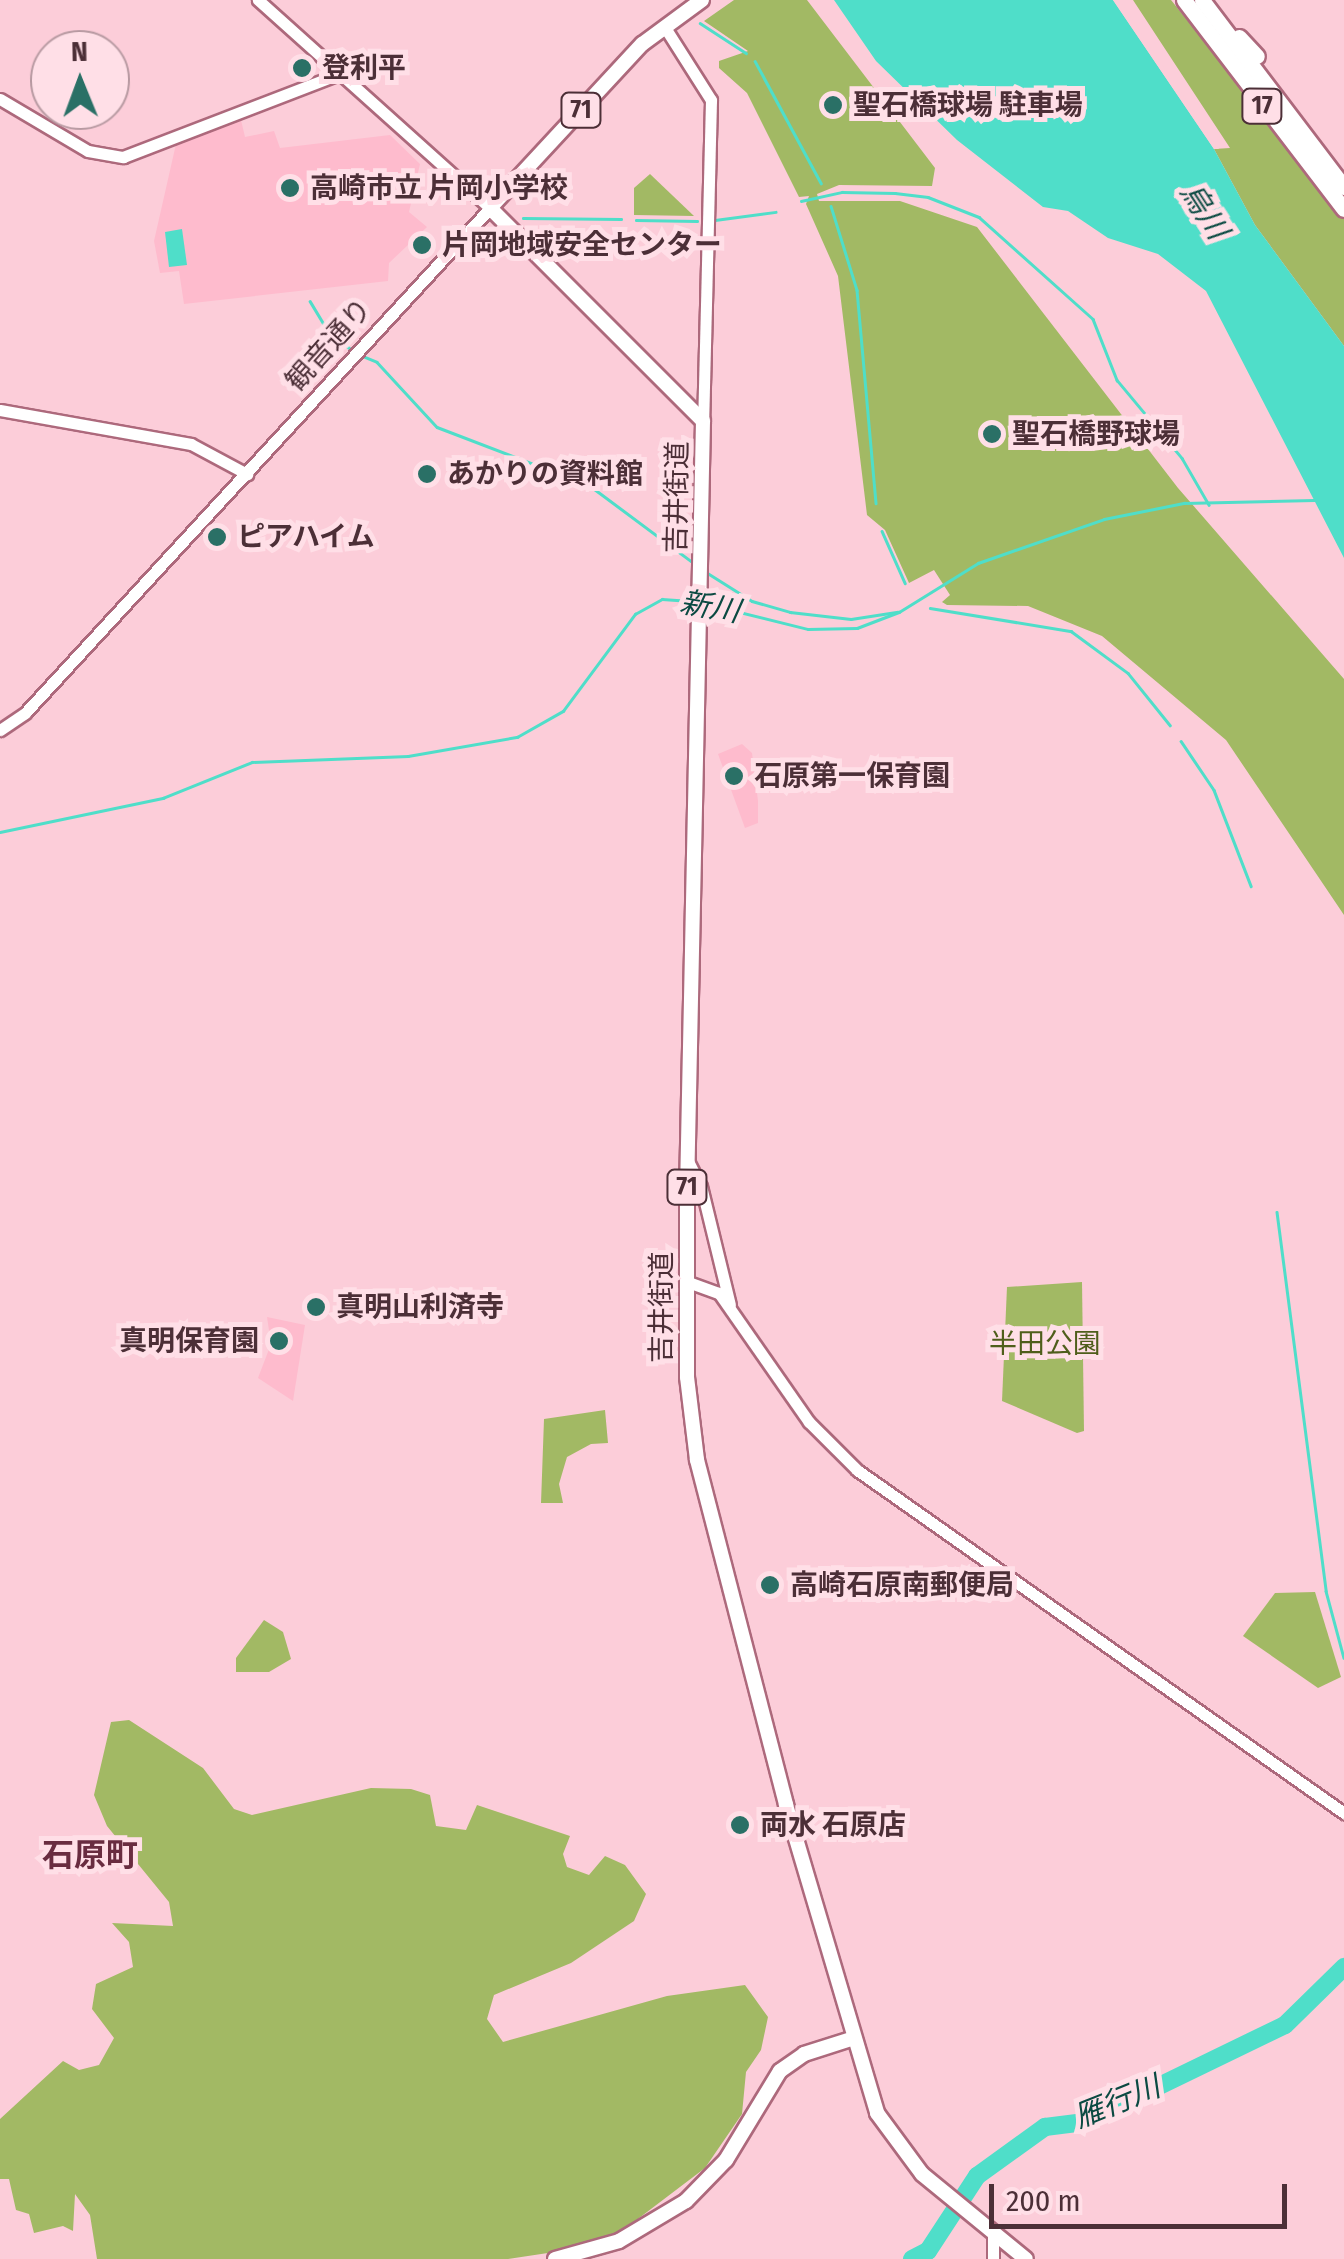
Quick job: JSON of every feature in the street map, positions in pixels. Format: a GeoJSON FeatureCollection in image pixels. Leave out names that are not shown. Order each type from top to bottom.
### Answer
{"type":"FeatureCollection","features":[{"type":"Feature","properties":{"kind":"highway","name":"17"},"geometry":{"type":"LineString","coordinates":[[1184,0],[1344,209]]}},
{"type":"Feature","properties":{"kind":"highway","name":"17"},"geometry":{"type":"LineString","coordinates":[[1202,0],[1344,187]]}},
{"type":"Feature","properties":{"kind":"highway"},"geometry":{"type":"LineString","coordinates":[[1215,0],[1257,56]]}},
{"type":"Feature","properties":{"kind":"main road","name":"観音通り"},"geometry":{"type":"LineString","coordinates":[[490,208],[670,22],[702,0]]}},
{"type":"Feature","properties":{"kind":"main road","name":"吉井街道"},"geometry":{"type":"LineString","coordinates":[[490,208],[702,421],[688,1161],[687,1377],[696,1460],[852,2039],[889,2135],[993,2233]]}},
{"type":"Feature","properties":{"kind":"main road"},"geometry":{"type":"LineString","coordinates":[[556,2259],[619,2241],[686,2201],[726,2160],[780,2071],[804,2054],[852,2039]]}},
{"type":"Feature","properties":{"kind":"main road","name":"71"},"geometry":{"type":"LineString","coordinates":[[993,2233],[1026,2259]]}},
{"type":"Feature","properties":{"kind":"street"},"geometry":{"type":"LineString","coordinates":[[258,0],[490,208]]}},
{"type":"Feature","properties":{"kind":"street"},"geometry":{"type":"LineString","coordinates":[[670,22],[711,100],[702,421]]}},
{"type":"Feature","properties":{"kind":"street"},"geometry":{"type":"LineString","coordinates":[[0,99],[88,151],[123,157],[339,74]]}},
{"type":"Feature","properties":{"kind":"street","name":"観音通り"},"geometry":{"type":"LineString","coordinates":[[0,730],[25,713],[490,208]]}},
{"type":"Feature","properties":{"kind":"street"},"geometry":{"type":"LineString","coordinates":[[0,410],[191,444],[247,474]]}},
{"type":"Feature","properties":{"kind":"street"},"geometry":{"type":"LineString","coordinates":[[688,1161],[701,1186],[731,1308],[742,1332],[809,1422],[857,1470],[1344,1813]]}},
{"type":"Feature","properties":{"kind":"street"},"geometry":{"type":"LineString","coordinates":[[688,1282],[718,1293],[731,1308]]}},
{"type":"Feature","properties":{"kind":"street"},"geometry":{"type":"LineString","coordinates":[[993,2233],[993,2259]]}},
{"type":"Feature","properties":{"kind":"shaded area","name":"高崎市立 片岡小学校"},"geometry":{"type":"Polygon","coordinates":[[[241,120],[245,137],[274,131],[280,148],[390,135],[420,164],[409,212],[427,227],[389,263],[388,281],[184,304],[179,271],[160,273],[154,241],[176,144],[241,120]]]}},
{"type":"Feature","properties":{"kind":"shaded area"},"geometry":{"type":"Polygon","coordinates":[[[742,744],[752,753],[758,801],[758,823],[745,828],[718,754],[742,744]]]}},
{"type":"Feature","properties":{"kind":"shaded area"},"geometry":{"type":"Polygon","coordinates":[[[267,1317],[305,1325],[293,1401],[258,1378],[271,1344],[267,1317]]]}},
{"type":"Feature","properties":{"kind":"green space"},"geometry":{"type":"Polygon","coordinates":[[[734,0],[807,0],[935,168],[932,186],[839,185],[817,194],[819,201],[900,201],[977,227],[1178,488],[1344,679],[1344,915],[1226,740],[1102,636],[1028,606],[947,605],[942,602],[950,595],[934,570],[909,583],[885,530],[867,515],[838,276],[806,204],[809,196],[799,197],[747,93],[719,68],[719,61],[748,51],[704,21],[734,0]]]}},
{"type":"Feature","properties":{"kind":"green space"},"geometry":{"type":"Polygon","coordinates":[[[1133,0],[1171,0],[1344,214],[1344,346],[1255,225],[1214,149],[1230,148],[1133,0]]]}},
{"type":"Feature","properties":{"kind":"green space"},"geometry":{"type":"Polygon","coordinates":[[[650,174],[694,216],[634,215],[634,188],[650,174]]]}},
{"type":"Feature","properties":{"kind":"green space","name":"半田公園"},"geometry":{"type":"Polygon","coordinates":[[[1082,1282],[1084,1431],[1077,1433],[1002,1401],[1007,1287],[1082,1282]]]}},
{"type":"Feature","properties":{"kind":"green space"},"geometry":{"type":"Polygon","coordinates":[[[605,1410],[608,1443],[591,1444],[567,1457],[559,1484],[563,1503],[541,1503],[544,1419],[605,1410]]]}},
{"type":"Feature","properties":{"kind":"green space"},"geometry":{"type":"Polygon","coordinates":[[[1315,1592],[1341,1677],[1318,1688],[1243,1636],[1275,1593],[1315,1592]]]}},
{"type":"Feature","properties":{"kind":"green space"},"geometry":{"type":"Polygon","coordinates":[[[264,1620],[283,1632],[291,1659],[269,1672],[236,1672],[236,1658],[264,1620]]]}},
{"type":"Feature","properties":{"kind":"green space"},"geometry":{"type":"Polygon","coordinates":[[[129,1720],[203,1768],[234,1809],[252,1815],[371,1788],[411,1789],[430,1795],[436,1826],[466,1830],[477,1805],[570,1836],[563,1854],[567,1867],[589,1875],[605,1856],[625,1865],[646,1894],[634,1921],[571,1963],[494,1995],[487,2019],[503,2042],[667,1996],[745,1985],[768,2017],[761,2050],[746,2072],[742,2114],[705,2168],[618,2234],[581,2248],[508,2259],[97,2259],[90,2215],[75,2194],[73,2231],[63,2226],[34,2233],[29,2214],[16,2210],[9,2179],[0,2179],[0,2119],[63,2061],[79,2070],[99,2065],[114,2038],[92,2009],[96,1984],[133,1967],[129,1942],[112,1923],[173,1926],[169,1902],[107,1826],[94,1795],[111,1722],[129,1720]]]}},
{"type":"Feature","properties":{"kind":"water","name":"烏川"},"geometry":{"type":"Polygon","coordinates":[[[834,0],[1113,0],[1214,149],[1255,225],[1344,346],[1344,558],[1206,291],[1158,254],[1108,238],[1068,211],[1043,207],[957,140],[876,61],[834,0]]]}},
{"type":"Feature","properties":{"kind":"water"},"geometry":{"type":"Polygon","coordinates":[[[182,229],[187,265],[169,267],[165,232],[182,229]]]}},
{"type":"Feature","properties":{"kind":"pier"},"geometry":{"type":"Polygon","coordinates":[[[1113,0],[1119,0],[1219,149],[1214,149],[1113,0]]]}},
{"type":"Feature","properties":{"kind":"waterway"},"geometry":{"type":"LineString","coordinates":[[700,23],[746,53]]}},
{"type":"Feature","properties":{"kind":"waterway"},"geometry":{"type":"LineString","coordinates":[[755,61],[821,183]]}},
{"type":"Feature","properties":{"kind":"waterway"},"geometry":{"type":"LineString","coordinates":[[801,201],[842,192],[895,193],[928,197],[979,217],[1093,319],[1117,380],[1182,458],[1209,505]]}},
{"type":"Feature","properties":{"kind":"waterway"},"geometry":{"type":"LineString","coordinates":[[831,206],[857,290],[876,503]]}},
{"type":"Feature","properties":{"kind":"waterway"},"geometry":{"type":"LineString","coordinates":[[715,220],[775,212]]}},
{"type":"Feature","properties":{"kind":"waterway"},"geometry":{"type":"LineString","coordinates":[[523,218],[621,219]]}},
{"type":"Feature","properties":{"kind":"waterway"},"geometry":{"type":"LineString","coordinates":[[636,220],[697,221]]}},
{"type":"Feature","properties":{"kind":"waterway"},"geometry":{"type":"LineString","coordinates":[[310,301],[330,334],[353,351]]}},
{"type":"Feature","properties":{"kind":"waterway"},"geometry":{"type":"LineString","coordinates":[[360,355],[377,362],[437,427],[589,485],[695,564]]}},
{"type":"Feature","properties":{"kind":"waterway","name":"新川"},"geometry":{"type":"LineString","coordinates":[[707,604],[808,629],[857,628],[899,612],[978,563],[1104,519],[1184,503],[1314,500]]}},
{"type":"Feature","properties":{"kind":"waterway"},"geometry":{"type":"LineString","coordinates":[[882,531],[905,583]]}},
{"type":"Feature","properties":{"kind":"waterway"},"geometry":{"type":"LineString","coordinates":[[706,572],[752,601],[790,612],[851,619],[897,612]]}},
{"type":"Feature","properties":{"kind":"waterway","name":"新川"},"geometry":{"type":"LineString","coordinates":[[0,832],[163,798],[252,762],[408,756],[517,737],[563,711],[635,614],[662,599],[694,601]]}},
{"type":"Feature","properties":{"kind":"waterway"},"geometry":{"type":"LineString","coordinates":[[930,608],[1071,631],[1128,673],[1170,725]]}},
{"type":"Feature","properties":{"kind":"waterway"},"geometry":{"type":"LineString","coordinates":[[1181,741],[1214,790],[1251,886]]}},
{"type":"Feature","properties":{"kind":"waterway"},"geometry":{"type":"LineString","coordinates":[[1277,1212],[1326,1591],[1344,1658]]}},
{"type":"Feature","properties":{"kind":"waterway","name":"雁行川"},"geometry":{"type":"LineString","coordinates":[[912,2259],[928,2251],[977,2176],[1045,2127],[1085,2122],[1285,2025],[1344,1967]]}},
{"type":"Feature","properties":{"kind":"place","name":"登利平"},"geometry":{"type":"Point","coordinates":[302,68]}},
{"type":"Feature","properties":{"kind":"place","name":"聖石橋球場 駐車場"},"geometry":{"type":"Point","coordinates":[833,105]}},
{"type":"Feature","properties":{"kind":"place","name":"高崎市立 片岡小学校"},"geometry":{"type":"Point","coordinates":[290,188]}},
{"type":"Feature","properties":{"kind":"place","name":"片岡地域安全センター"},"geometry":{"type":"Point","coordinates":[422,245]}},
{"type":"Feature","properties":{"kind":"place","name":"聖石橋野球場"},"geometry":{"type":"Point","coordinates":[992,434]}},
{"type":"Feature","properties":{"kind":"place","name":"あかりの資料館"},"geometry":{"type":"Point","coordinates":[427,474]}},
{"type":"Feature","properties":{"kind":"place","name":"ピアハイム"},"geometry":{"type":"Point","coordinates":[217,537]}},
{"type":"Feature","properties":{"kind":"place","name":"石原第一保育園"},"geometry":{"type":"Point","coordinates":[734,776]}},
{"type":"Feature","properties":{"kind":"place","name":"真明山利済寺"},"geometry":{"type":"Point","coordinates":[316,1307]}},
{"type":"Feature","properties":{"kind":"place","name":"真明保育園"},"geometry":{"type":"Point","coordinates":[279,1341]}},
{"type":"Feature","properties":{"kind":"place","name":"高崎石原南郵便局"},"geometry":{"type":"Point","coordinates":[770,1585]}},
{"type":"Feature","properties":{"kind":"place","name":"両水 石原店"},"geometry":{"type":"Point","coordinates":[740,1825]}},
{"type":"Feature","properties":{"kind":"district","name":"石原町"},"geometry":{"type":"Point","coordinates":[90,1855]}}]}
